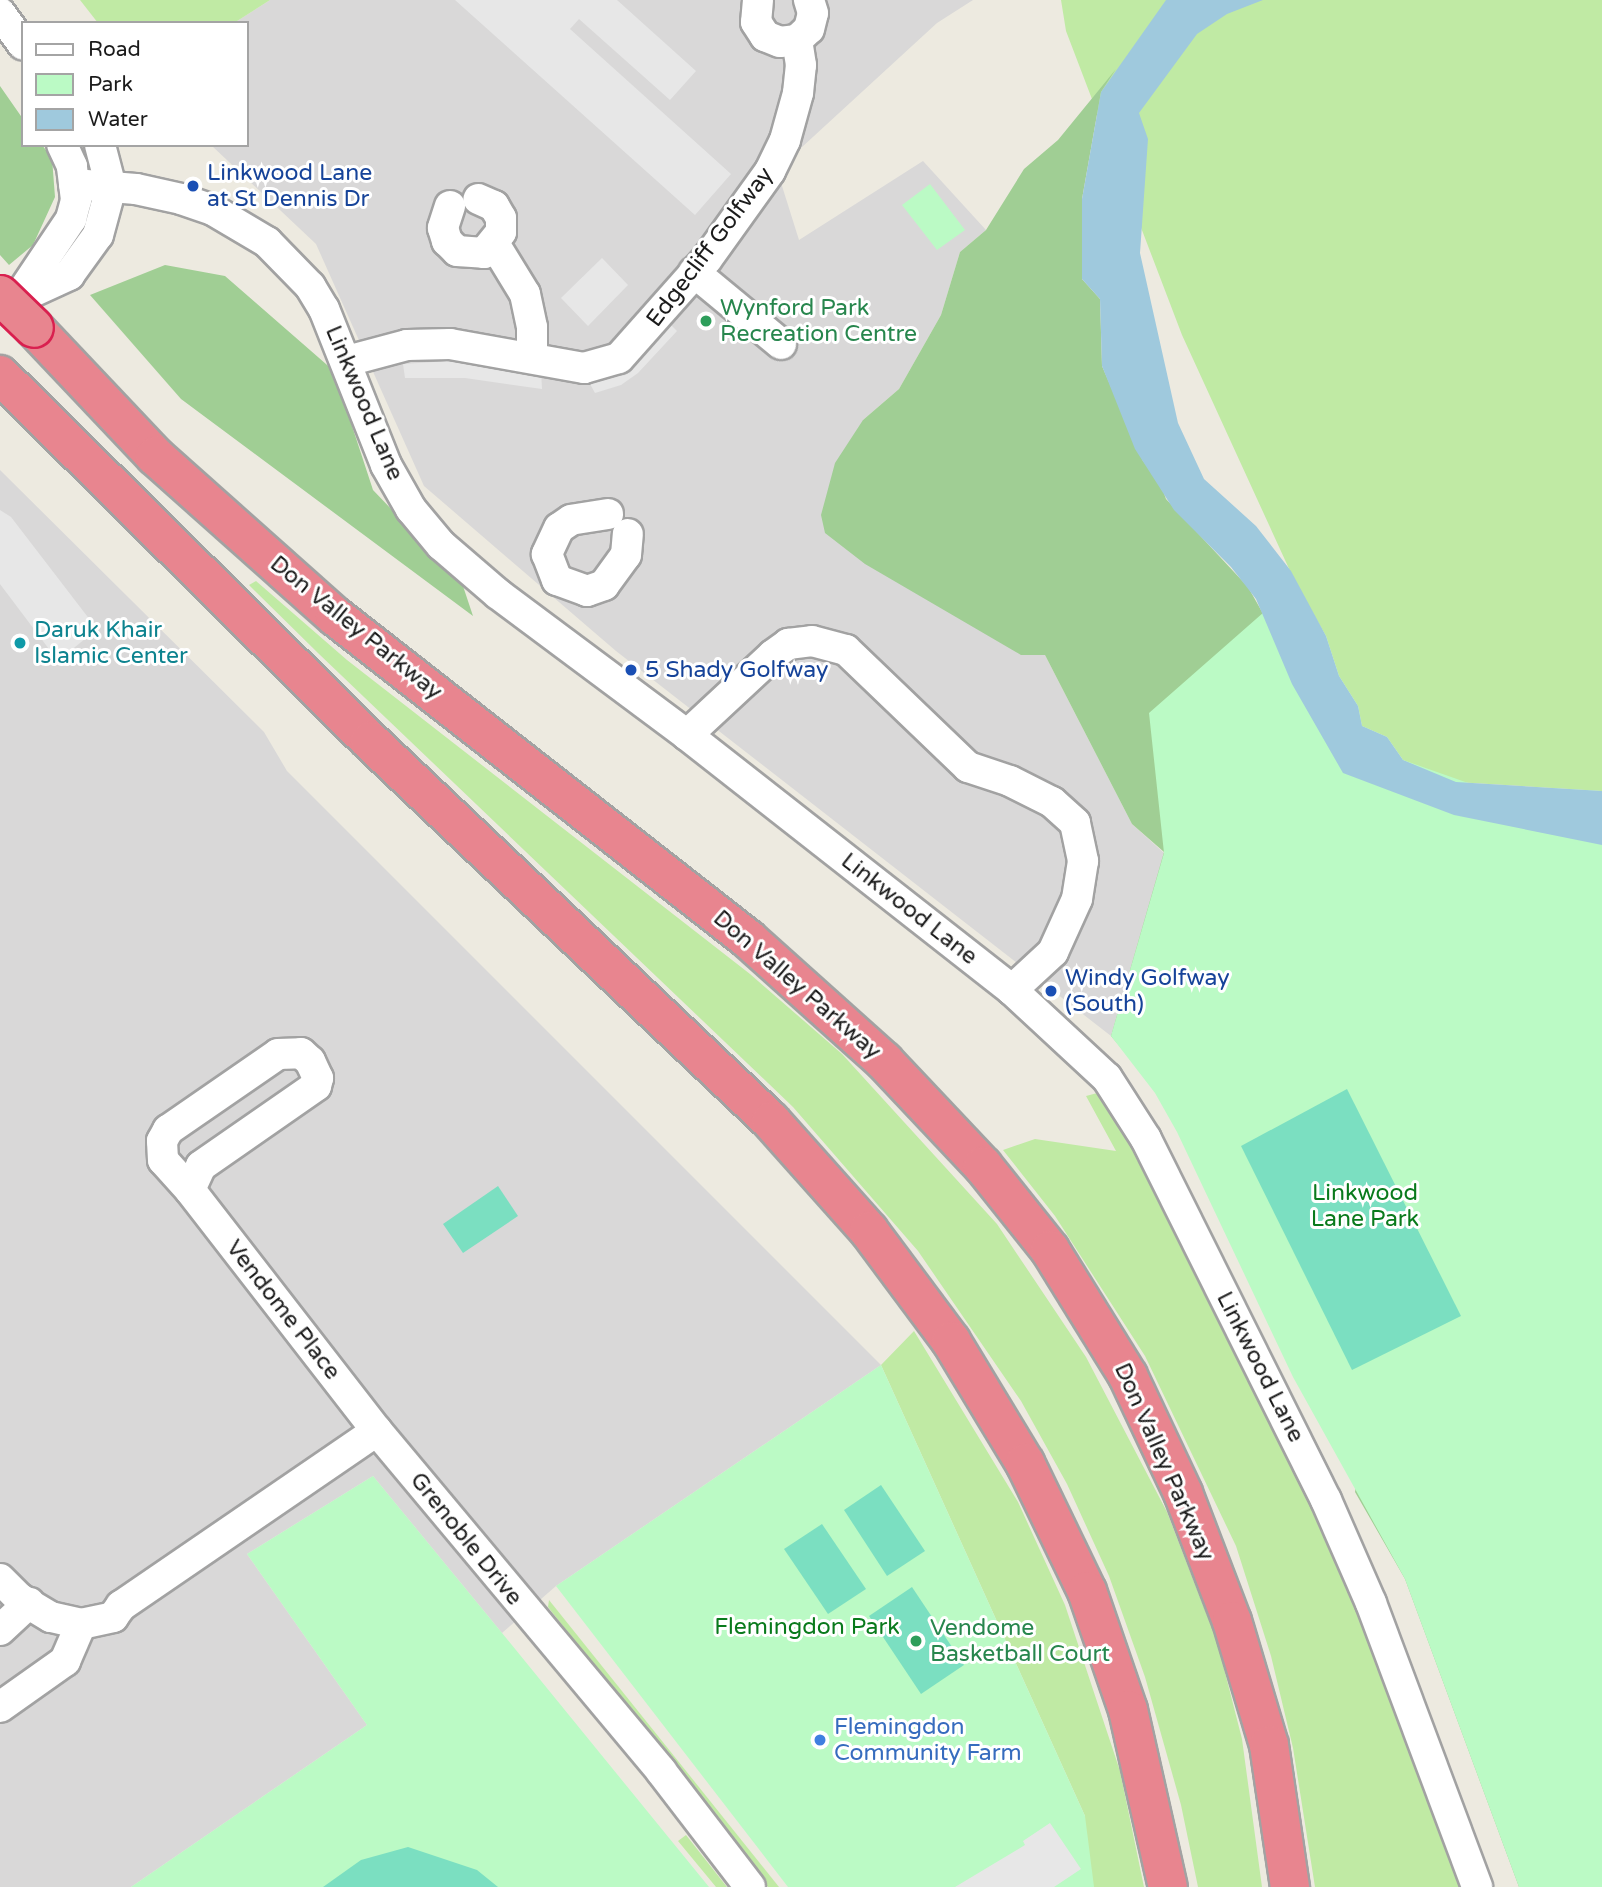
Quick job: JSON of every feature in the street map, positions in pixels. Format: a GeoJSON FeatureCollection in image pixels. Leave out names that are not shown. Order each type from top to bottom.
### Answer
{"type":"FeatureCollection","features":[{"type":"Feature","properties":{"kind":"highway","name":"Don Valley Parkway"},"geometry":{"type":"LineString","coordinates":[[0,295],[156,456],[326,608],[748,939],[884,1061],[983,1166],[1050,1250],[1128,1376],[1183,1493],[1232,1621],[1269,1745],[1290,1887]]}},
{"type":"Feature","properties":{"kind":"highway"},"geometry":{"type":"LineString","coordinates":[[0,375],[370,741],[771,1121],[869,1231],[951,1341],[1025,1463],[1087,1591],[1128,1710],[1168,1887]]}},
{"type":"Feature","properties":{"kind":"street"},"geometry":{"type":"LineString","coordinates":[[758,0],[756,22],[765,36],[780,42],[797,40],[809,29],[813,13],[810,0]]}},
{"type":"Feature","properties":{"kind":"street"},"geometry":{"type":"LineString","coordinates":[[0,13],[21,42]]}},
{"type":"Feature","properties":{"kind":"street","name":"Edgecliff Golfway"},"geometry":{"type":"LineString","coordinates":[[347,362],[407,345],[450,344],[584,368],[619,358],[694,272],[753,198],[785,139],[799,86],[797,40]]}},
{"type":"Feature","properties":{"kind":"street"},"geometry":{"type":"LineString","coordinates":[[63,147],[74,184],[76,201],[63,237],[15,300],[69,275],[98,235],[111,187],[101,147]]}},
{"type":"Feature","properties":{"kind":"street","name":"Linkwood Lane"},"geometry":{"type":"LineString","coordinates":[[74,184],[111,187],[213,210],[267,242],[310,286],[347,362],[376,443],[418,518],[479,579],[687,734],[1012,990],[1099,1069],[1146,1139],[1326,1500],[1371,1603],[1477,1887]]}},
{"type":"Feature","properties":{"kind":"street"},"geometry":{"type":"LineString","coordinates":[[495,245],[470,256],[457,251],[443,228],[464,202],[494,206],[501,218],[495,245],[523,289],[531,320],[532,357]]}},
{"type":"Feature","properties":{"kind":"street"},"geometry":{"type":"LineString","coordinates":[[694,272],[781,344]]}},
{"type":"Feature","properties":{"kind":"street"},"geometry":{"type":"LineString","coordinates":[[571,520],[618,524],[626,555],[604,585],[587,591],[570,588],[550,568],[550,540],[571,520]]}},
{"type":"Feature","properties":{"kind":"street"},"geometry":{"type":"LineString","coordinates":[[557,638],[570,588]]}},
{"type":"Feature","properties":{"kind":"street"},"geometry":{"type":"LineString","coordinates":[[687,734],[788,644],[812,641],[846,650],[968,767],[1010,781],[1052,802],[1076,823],[1083,861],[1077,899],[1053,952],[1012,990]]}},
{"type":"Feature","properties":{"kind":"street","name":"Vendome Place"},"geometry":{"type":"LineString","coordinates":[[190,1190],[201,1166],[316,1086],[318,1078],[310,1061],[301,1053],[278,1054],[168,1130],[162,1141],[163,1160],[190,1190],[377,1431]]}},
{"type":"Feature","properties":{"kind":"street"},"geometry":{"type":"LineString","coordinates":[[0,1579],[51,1617],[81,1624],[113,1617],[121,1605],[377,1431]]}},
{"type":"Feature","properties":{"kind":"street","name":"Grenoble Drive"},"geometry":{"type":"LineString","coordinates":[[377,1431],[661,1771],[750,1887]]}},
{"type":"Feature","properties":{"kind":"street"},"geometry":{"type":"LineString","coordinates":[[0,1630],[29,1603],[121,1605]]}},
{"type":"Feature","properties":{"kind":"street"},"geometry":{"type":"LineString","coordinates":[[0,1707],[65,1661],[81,1624]]}},
{"type":"Feature","properties":{"kind":"shaded area"},"geometry":{"type":"Polygon","coordinates":[[[270,0],[973,0],[937,23],[777,170],[799,240],[923,161],[986,230],[960,252],[941,315],[899,389],[863,420],[1045,655],[1132,824],[1164,853],[1111,1036],[616,651],[424,486],[316,244],[213,147],[248,147],[248,21],[237,21],[270,0]]]}},
{"type":"Feature","properties":{"kind":"shaded area"},"geometry":{"type":"Polygon","coordinates":[[[455,0],[617,0],[696,71],[670,100],[579,19],[570,29],[731,174],[695,215],[455,0]]]}},
{"type":"Feature","properties":{"kind":"shaded area"},"geometry":{"type":"Polygon","coordinates":[[[602,258],[628,285],[588,326],[561,298],[602,258]]]}},
{"type":"Feature","properties":{"kind":"shaded area"},"geometry":{"type":"Polygon","coordinates":[[[669,323],[677,331],[638,373],[621,385],[595,393],[590,384],[620,371],[669,323]]]}},
{"type":"Feature","properties":{"kind":"shaded area"},"geometry":{"type":"Polygon","coordinates":[[[464,360],[541,370],[542,389],[465,378],[405,378],[403,364],[464,360]]]}},
{"type":"Feature","properties":{"kind":"shaded area"},"geometry":{"type":"Polygon","coordinates":[[[0,470],[264,732],[287,771],[881,1365],[556,1586],[502,1633],[373,1476],[247,1554],[367,1725],[131,1887],[0,1887],[0,470]]]}},
{"type":"Feature","properties":{"kind":"shaded area"},"geometry":{"type":"Polygon","coordinates":[[[0,510],[11,517],[97,629],[58,661],[0,584],[0,510]]]}},
{"type":"Feature","properties":{"kind":"shaded area"},"geometry":{"type":"Polygon","coordinates":[[[1050,1823],[1081,1869],[1054,1887],[955,1887],[1025,1845],[1023,1841],[1050,1823]]]}},
{"type":"Feature","properties":{"kind":"green space"},"geometry":{"type":"Polygon","coordinates":[[[80,0],[270,0],[237,21],[96,21],[80,0]]]}},
{"type":"Feature","properties":{"kind":"green space"},"geometry":{"type":"Polygon","coordinates":[[[1061,0],[1602,0],[1602,791],[1456,782],[1403,760],[1387,737],[1362,726],[1358,706],[1339,676],[1326,636],[1296,584],[1182,335],[1066,31],[1061,0]]]}},
{"type":"Feature","properties":{"kind":"green space","name":"Linkwood Lane Park"},"geometry":{"type":"Polygon","coordinates":[[[1116,69],[1101,92],[1082,199],[1082,279],[1100,299],[1102,366],[1143,461],[1160,482],[1166,499],[1248,587],[1274,633],[1602,1887],[1519,1887],[1405,1579],[1355,1492],[1376,1348],[1111,1036],[1164,852],[1132,824],[1045,655],[1021,655],[865,564],[825,533],[821,515],[835,463],[863,420],[899,389],[941,315],[960,252],[986,230],[1024,169],[1058,140],[1116,69]]]}},
{"type":"Feature","properties":{"kind":"green space"},"geometry":{"type":"Polygon","coordinates":[[[0,86],[21,116],[21,147],[44,147],[52,158],[55,197],[33,245],[9,265],[0,255],[0,86]]]}},
{"type":"Feature","properties":{"kind":"green space"},"geometry":{"type":"Polygon","coordinates":[[[930,184],[965,230],[937,250],[902,205],[930,184]]]}},
{"type":"Feature","properties":{"kind":"green space"},"geometry":{"type":"Polygon","coordinates":[[[165,265],[225,276],[334,371],[373,490],[462,583],[473,616],[181,399],[90,295],[165,265]]]}},
{"type":"Feature","properties":{"kind":"green space"},"geometry":{"type":"Polygon","coordinates":[[[256,581],[347,660],[750,974],[842,1054],[997,1224],[1086,1357],[1167,1512],[1217,1641],[1242,1739],[1262,1887],[1198,1887],[1181,1805],[1145,1677],[1109,1576],[1067,1484],[1021,1401],[918,1251],[793,1107],[319,654],[249,585],[256,581]]]}},
{"type":"Feature","properties":{"kind":"green space","name":"Linkwood Lane Park"},"geometry":{"type":"Polygon","coordinates":[[[1296,584],[1326,636],[1339,676],[1358,706],[1362,726],[1387,737],[1403,760],[1471,784],[1602,791],[1602,1887],[1519,1887],[1405,1579],[1293,1377],[1177,1132],[1155,1093],[1111,1036],[1164,853],[1149,713],[1296,584]]]}},
{"type":"Feature","properties":{"kind":"green space","name":"Linkwood Lane Park"},"geometry":{"type":"Polygon","coordinates":[[[1347,1089],[1461,1316],[1352,1370],[1241,1146],[1347,1089]]]}},
{"type":"Feature","properties":{"kind":"green space"},"geometry":{"type":"Polygon","coordinates":[[[1101,1092],[1121,1119],[1344,1569],[1463,1887],[1315,1887],[1293,1748],[1271,1656],[1236,1546],[1145,1356],[1055,1216],[1003,1150],[1035,1139],[1116,1151],[1086,1096],[1101,1092]]]}},
{"type":"Feature","properties":{"kind":"green space"},"geometry":{"type":"Polygon","coordinates":[[[498,1186],[518,1216],[463,1253],[443,1224],[498,1186]]]}},
{"type":"Feature","properties":{"kind":"green space"},"geometry":{"type":"Polygon","coordinates":[[[914,1331],[1018,1502],[1065,1605],[1120,1771],[1144,1887],[1071,1887],[1085,1816],[881,1365],[914,1331]]]}},
{"type":"Feature","properties":{"kind":"green space","name":"Flemingdon Park"},"geometry":{"type":"Polygon","coordinates":[[[881,1365],[1085,1816],[1094,1887],[788,1887],[556,1586],[881,1365]]]}},
{"type":"Feature","properties":{"kind":"green space"},"geometry":{"type":"Polygon","coordinates":[[[373,1476],[709,1887],[131,1887],[367,1725],[247,1554],[373,1476]]]}},
{"type":"Feature","properties":{"kind":"green space"},"geometry":{"type":"Polygon","coordinates":[[[881,1485],[925,1551],[887,1576],[844,1510],[881,1485]]]}},
{"type":"Feature","properties":{"kind":"green space"},"geometry":{"type":"Polygon","coordinates":[[[822,1524],[866,1589],[828,1614],[784,1549],[822,1524]]]}},
{"type":"Feature","properties":{"kind":"green space","name":"Vendome Basketball Court"},"geometry":{"type":"Polygon","coordinates":[[[912,1587],[964,1665],[921,1694],[869,1616],[912,1587]]]}},
{"type":"Feature","properties":{"kind":"green space"},"geometry":{"type":"Polygon","coordinates":[[[549,1600],[779,1887],[768,1887],[548,1607],[549,1600]]]}},
{"type":"Feature","properties":{"kind":"green space"},"geometry":{"type":"Polygon","coordinates":[[[686,1835],[727,1887],[716,1887],[678,1841],[686,1835]]]}},
{"type":"Feature","properties":{"kind":"green space"},"geometry":{"type":"Polygon","coordinates":[[[408,1847],[477,1870],[498,1887],[323,1887],[361,1860],[408,1847]]]}},
{"type":"Feature","properties":{"kind":"water"},"geometry":{"type":"Polygon","coordinates":[[[1166,0],[1263,0],[1227,14],[1197,34],[1139,113],[1148,139],[1140,253],[1178,423],[1204,479],[1256,526],[1291,571],[1326,636],[1339,676],[1358,706],[1362,726],[1387,737],[1403,760],[1456,782],[1602,791],[1602,845],[1454,815],[1343,773],[1292,684],[1256,599],[1231,567],[1174,510],[1135,449],[1102,366],[1100,299],[1082,279],[1082,199],[1101,92],[1166,0]]]}},
{"type":"Feature","properties":{"kind":"place","name":"Linkwood Lane at St Dennis Dr"},"geometry":{"type":"Point","coordinates":[193,186]}},
{"type":"Feature","properties":{"kind":"place","name":"Wynford Park Recreation Centre"},"geometry":{"type":"Point","coordinates":[706,321]}},
{"type":"Feature","properties":{"kind":"place","name":"Daruk Khair Islamic Center"},"geometry":{"type":"Point","coordinates":[20,643]}},
{"type":"Feature","properties":{"kind":"place","name":"5 Shady Golfway"},"geometry":{"type":"Point","coordinates":[631,670]}},
{"type":"Feature","properties":{"kind":"place","name":"Windy Golfway (South)"},"geometry":{"type":"Point","coordinates":[1051,991]}},
{"type":"Feature","properties":{"kind":"place","name":"Vendome Basketball Court"},"geometry":{"type":"Point","coordinates":[916,1641]}},
{"type":"Feature","properties":{"kind":"place","name":"Flemingdon Community Farm"},"geometry":{"type":"Point","coordinates":[820,1740]}}]}
